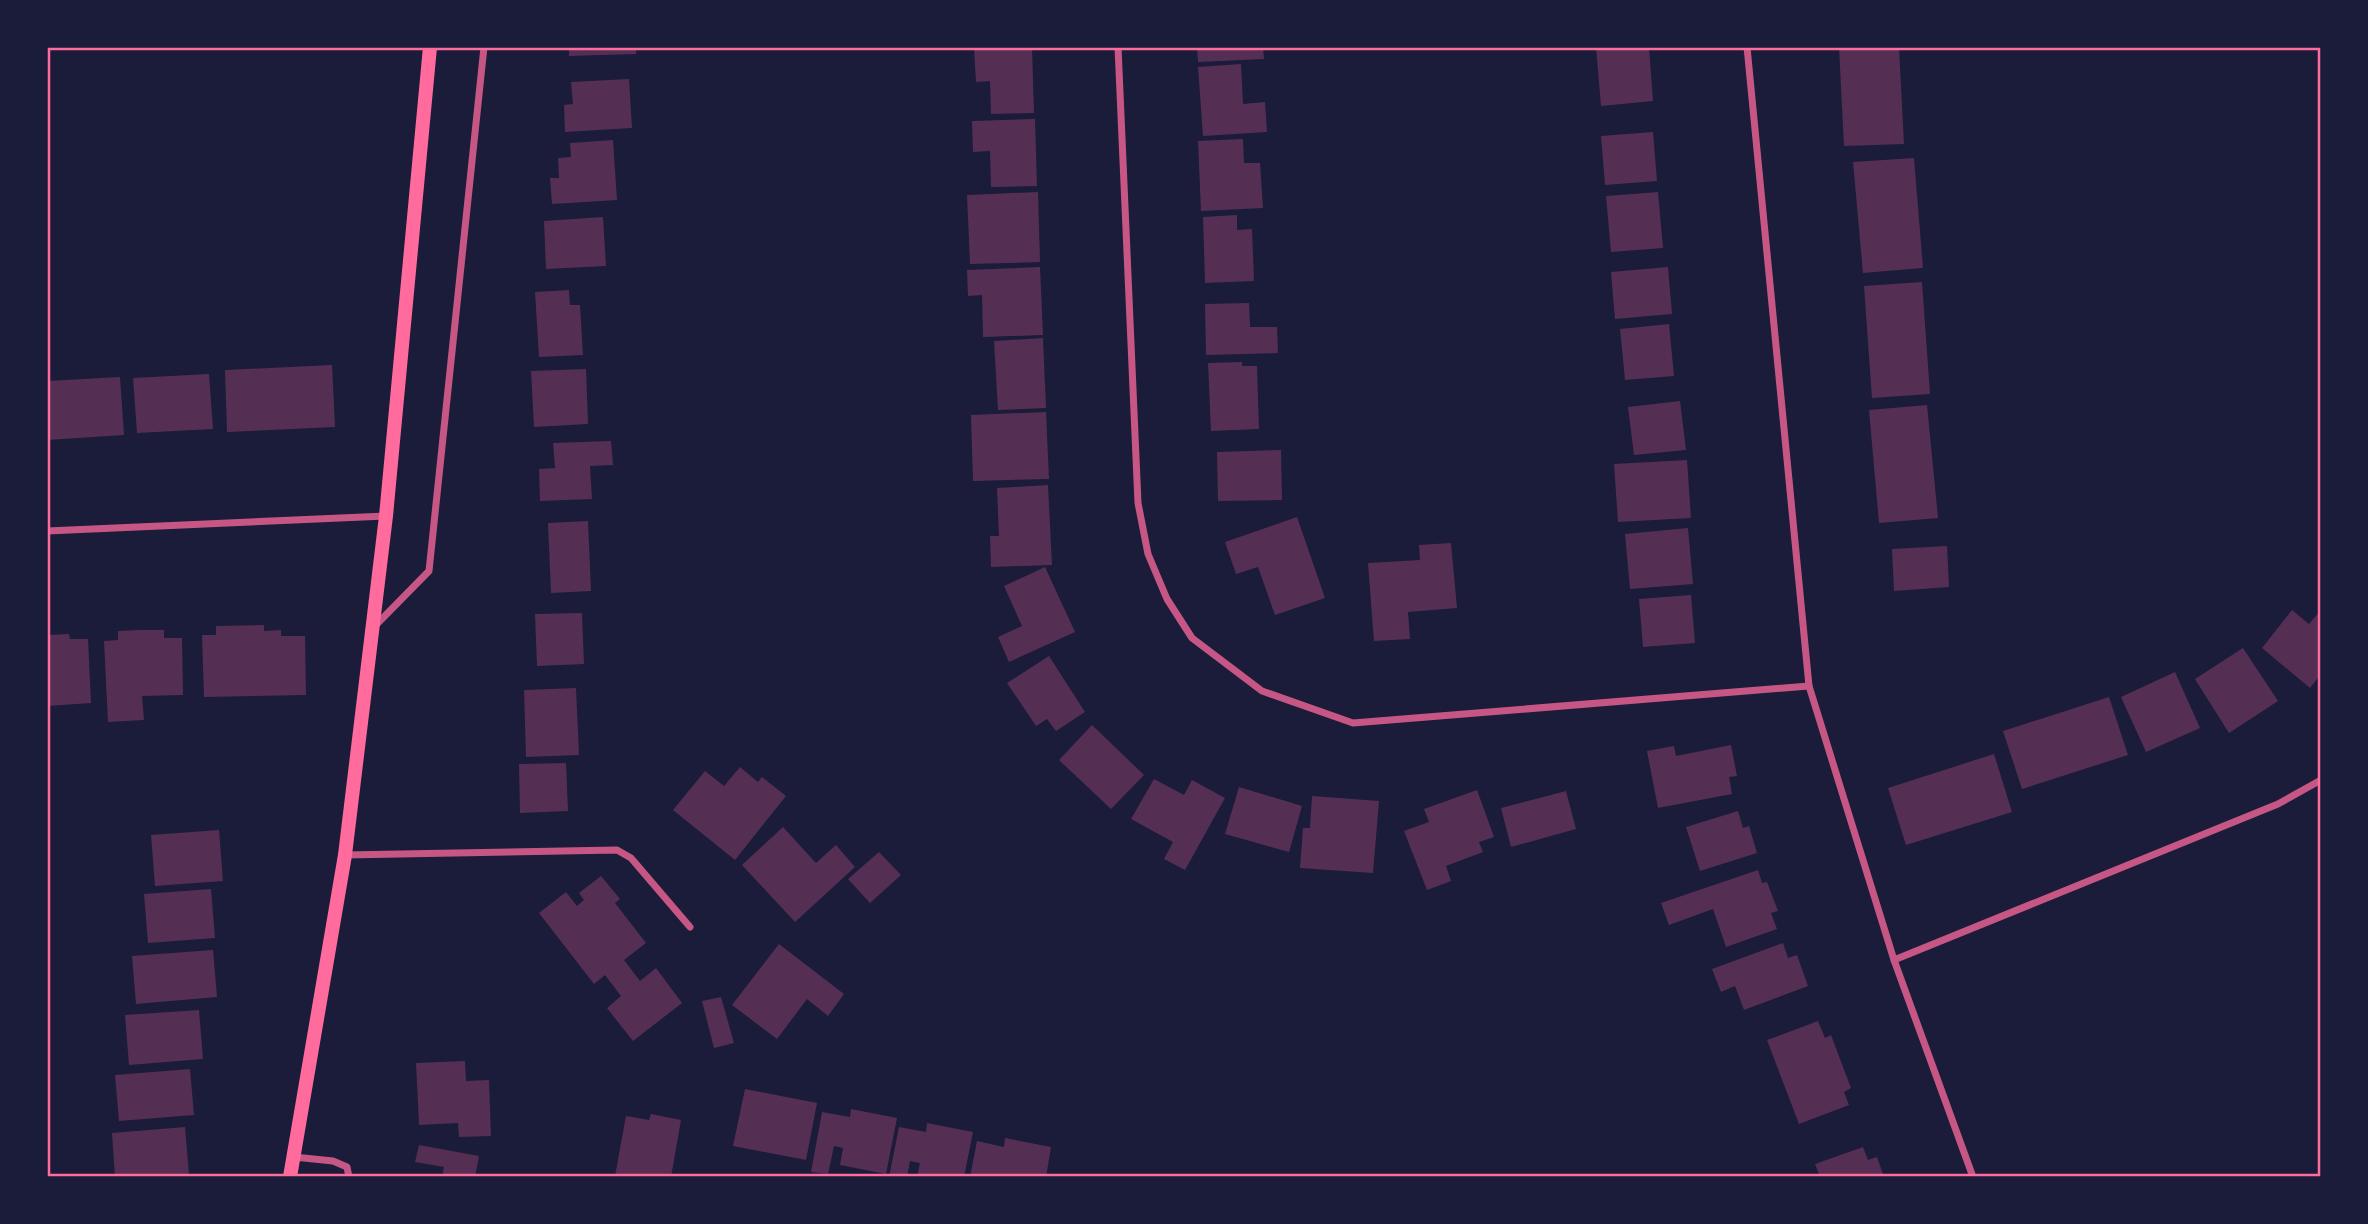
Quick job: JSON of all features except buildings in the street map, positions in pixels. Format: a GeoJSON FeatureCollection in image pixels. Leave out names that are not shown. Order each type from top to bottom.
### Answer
{"type":"FeatureCollection","features":[{"type":"Feature","properties":{"kind":"main road"},"geometry":{"type":"LineString","coordinates":[[290,1177],[345,855],[386,516],[430,47]]}},
{"type":"Feature","properties":{"kind":"street"},"geometry":{"type":"LineString","coordinates":[[373,628],[429,571],[484,47]]}},
{"type":"Feature","properties":{"kind":"street"},"geometry":{"type":"LineString","coordinates":[[1118,47],[1138,503],[1148,554],[1167,599],[1192,638],[1262,691],[1353,723],[1809,686]]}},
{"type":"Feature","properties":{"kind":"street"},"geometry":{"type":"LineString","coordinates":[[1747,47],[1809,686],[1894,960],[1973,1177]]}},
{"type":"Feature","properties":{"kind":"street"},"geometry":{"type":"LineString","coordinates":[[47,531],[386,516]]}},
{"type":"Feature","properties":{"kind":"street"},"geometry":{"type":"LineString","coordinates":[[1894,960],[2278,804],[2321,780]]}},
{"type":"Feature","properties":{"kind":"street"},"geometry":{"type":"LineString","coordinates":[[345,855],[617,850],[631,858],[690,927]]}},
{"type":"Feature","properties":{"kind":"street"},"geometry":{"type":"LineString","coordinates":[[293,1157],[333,1161],[347,1167],[349,1177]]}}]}
